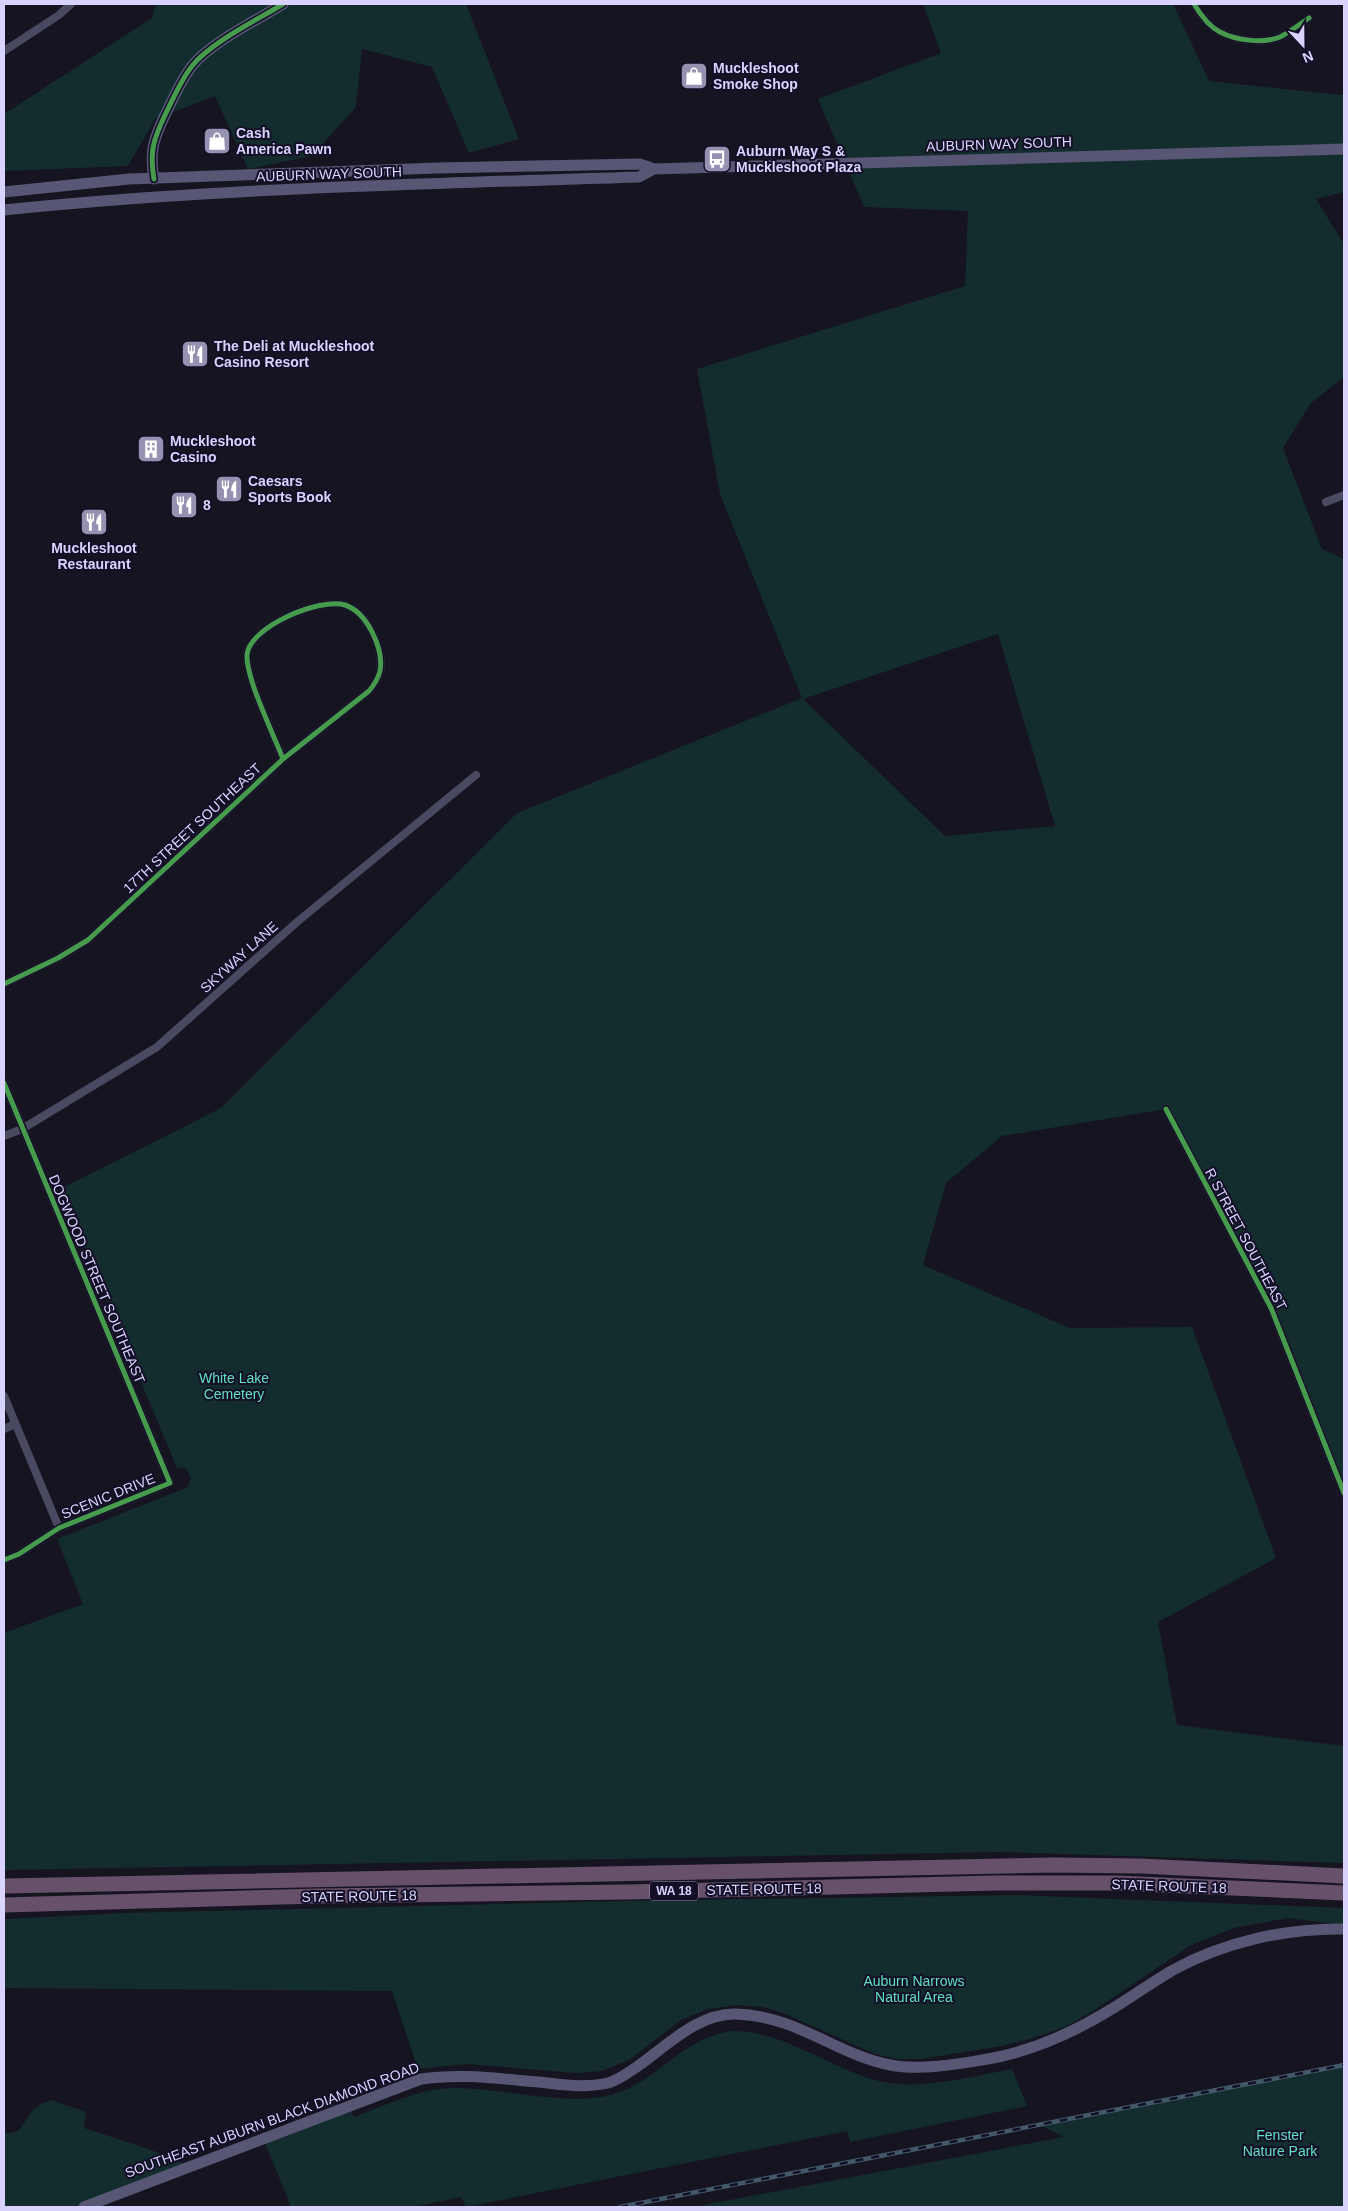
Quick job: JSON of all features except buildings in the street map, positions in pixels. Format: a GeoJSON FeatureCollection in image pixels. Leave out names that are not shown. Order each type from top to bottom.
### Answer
{"type":"FeatureCollection","features":[{"type":"Feature","properties":{"kind":"highway","name":"STATE ROUTE 18"},"geometry":{"type":"LineString","coordinates":[[4,1886],[1052,1865],[1141,1866],[1344,1876]]}},
{"type":"Feature","properties":{"kind":"highway","name":"STATE ROUTE 18"},"geometry":{"type":"LineString","coordinates":[[4,1905],[319,1896],[627,1892],[994,1883],[1116,1884],[1344,1893]]}},
{"type":"Feature","properties":{"kind":"main road"},"geometry":{"type":"LineString","coordinates":[[154,178],[151,162],[154,140],[176,94],[193,65],[217,45],[283,4]]}},
{"type":"Feature","properties":{"kind":"main road","name":"AUBURN WAY SOUTH"},"geometry":{"type":"LineString","coordinates":[[4,192],[129,179],[438,168],[636,164],[654,169],[1344,149]]}},
{"type":"Feature","properties":{"kind":"main road","name":"AUBURN WAY SOUTH"},"geometry":{"type":"LineString","coordinates":[[4,210],[88,201],[205,194],[639,177],[654,169]]}},
{"type":"Feature","properties":{"kind":"main road","name":"SOUTHEAST AUBURN BLACK DIAMOND ROAD"},"geometry":{"type":"LineString","coordinates":[[84,2207],[421,2079],[444,2075],[589,2086],[611,2082],[629,2072],[681,2034],[706,2019],[732,2014],[761,2015],[788,2023],[864,2057],[888,2065],[912,2068],[985,2059],[1031,2049],[1069,2034],[1174,1970],[1228,1947],[1274,1936],[1318,1929],[1344,1929]]}},
{"type":"Feature","properties":{"kind":"street"},"geometry":{"type":"LineString","coordinates":[[4,50],[59,15],[71,4]]}},
{"type":"Feature","properties":{"kind":"street"},"geometry":{"type":"LineString","coordinates":[[1194,4],[1208,23],[1219,32],[1248,39],[1265,40],[1279,37],[1309,18]]}},
{"type":"Feature","properties":{"kind":"street"},"geometry":{"type":"LineString","coordinates":[[1326,502],[1344,496]]}},
{"type":"Feature","properties":{"kind":"street","name":"17TH STREET SOUTHEAST"},"geometry":{"type":"LineString","coordinates":[[4,984],[58,958],[88,940],[283,759],[369,691],[377,681],[380,670],[380,658],[367,625],[357,611],[344,605],[316,606],[264,629],[252,642],[247,653],[250,676],[283,759]]}},
{"type":"Feature","properties":{"kind":"street","name":"SKYWAY LANE"},"geometry":{"type":"LineString","coordinates":[[4,1136],[22,1129],[157,1047],[297,922],[476,775]]}},
{"type":"Feature","properties":{"kind":"street","name":"DOGWOOD STREET SOUTHEAST"},"geometry":{"type":"LineString","coordinates":[[4,1083],[170,1483]]}},
{"type":"Feature","properties":{"kind":"street","name":"R STREET SOUTHEAST"},"geometry":{"type":"LineString","coordinates":[[1166,1109],[1271,1308],[1344,1493]]}},
{"type":"Feature","properties":{"kind":"street"},"geometry":{"type":"LineString","coordinates":[[4,1396],[59,1528]]}},
{"type":"Feature","properties":{"kind":"street"},"geometry":{"type":"LineString","coordinates":[[4,1429],[15,1424]]}},
{"type":"Feature","properties":{"kind":"street","name":"SCENIC DRIVE"},"geometry":{"type":"LineString","coordinates":[[4,1560],[19,1554],[59,1528],[170,1483]]}},
{"type":"Feature","properties":{"kind":"green space"},"geometry":{"type":"Polygon","coordinates":[[[156,4],[466,4],[519,139],[469,153],[432,67],[362,49],[356,107],[312,156],[248,169],[215,96],[155,119],[128,166],[4,171],[4,114],[152,18],[156,4]]]}},
{"type":"Feature","properties":{"kind":"green space","name":"White Lake Cemetery"},"geometry":{"type":"Polygon","coordinates":[[[923,4],[1173,4],[1209,81],[1344,94],[1344,192],[1316,199],[1344,244],[1344,377],[1311,403],[1283,448],[1322,549],[1344,559],[1344,1493],[1271,1308],[1166,1109],[1002,1136],[946,1183],[923,1265],[1070,1328],[1192,1327],[1276,1558],[1158,1622],[1177,1725],[1344,1746],[1344,1863],[1000,1852],[4,1870],[4,1633],[83,1604],[57,1539],[188,1487],[191,1478],[186,1468],[177,1468],[60,1189],[221,1108],[517,813],[802,698],[720,494],[697,369],[965,286],[968,211],[864,207],[818,99],[941,53],[923,4]],[[998,634],[803,699],[945,836],[1055,826],[998,634]]]}},
{"type":"Feature","properties":{"kind":"green space","name":"Auburn Narrows Natural Area"},"geometry":{"type":"Polygon","coordinates":[[[1015,1895],[1344,1908],[1344,1925],[1288,1918],[1234,1928],[1191,1945],[1093,2011],[1065,2027],[1002,2046],[920,2059],[896,2059],[875,2054],[783,2013],[763,2007],[737,2005],[708,2009],[681,2020],[629,2060],[602,2071],[577,2073],[466,2064],[418,2069],[392,1991],[4,1988],[4,1919],[124,1913],[624,1901],[1015,1895]]]}},
{"type":"Feature","properties":{"kind":"green space"},"geometry":{"type":"Polygon","coordinates":[[[732,2031],[771,2037],[845,2069],[883,2082],[898,2084],[931,2083],[1012,2069],[1027,2106],[850,2142],[847,2131],[466,2207],[461,2197],[413,2207],[291,2207],[263,2138],[349,2105],[354,2117],[403,2098],[442,2089],[473,2089],[570,2099],[606,2096],[624,2091],[640,2083],[697,2043],[713,2035],[732,2031]]]}},
{"type":"Feature","properties":{"kind":"green space","name":"Fenster Nature Park"},"geometry":{"type":"Polygon","coordinates":[[[1344,2065],[1344,2207],[693,2207],[1064,2137],[1039,2125],[1344,2065]]]}},
{"type":"Feature","properties":{"kind":"green space"},"geometry":{"type":"Polygon","coordinates":[[[51,2100],[86,2112],[84,2128],[146,2148],[190,2166],[75,2207],[4,2207],[4,2133],[16,2132],[36,2107],[51,2100]]]}},
{"type":"Feature","properties":{"kind":"railway"},"geometry":{"type":"LineString","coordinates":[[620,2207],[1344,2065]]}},
{"type":"Feature","properties":{"kind":"cycle path"},"geometry":{"type":"LineString","coordinates":[[154,179],[152,152],[156,137],[184,77],[192,66],[200,57],[222,40],[283,4]]}},
{"type":"Feature","properties":{"kind":"cycle path"},"geometry":{"type":"LineString","coordinates":[[1194,4],[1212,27],[1226,35],[1249,40],[1258,41],[1280,37],[1309,18]]}},
{"type":"Feature","properties":{"kind":"cycle path"},"geometry":{"type":"LineString","coordinates":[[4,984],[58,958],[88,940],[283,759],[369,691],[376,682],[380,671],[379,652],[367,623],[353,609],[345,605],[319,606],[287,616],[260,634],[251,644],[247,655],[251,678],[283,759]]}},
{"type":"Feature","properties":{"kind":"cycle path"},"geometry":{"type":"LineString","coordinates":[[4,1083],[170,1483],[59,1528],[19,1554],[4,1560]]}},
{"type":"Feature","properties":{"kind":"cycle path"},"geometry":{"type":"LineString","coordinates":[[1166,1109],[1271,1308],[1344,1493]]}},
{"type":"Feature","properties":{"kind":"place","name":"Muckleshoot Smoke Shop"},"geometry":{"type":"Point","coordinates":[694,76]}},
{"type":"Feature","properties":{"kind":"place","name":"Cash America Pawn"},"geometry":{"type":"Point","coordinates":[217,141]}},
{"type":"Feature","properties":{"kind":"place","name":"Auburn Way S & Muckleshoot Plaza"},"geometry":{"type":"Point","coordinates":[717,159]}},
{"type":"Feature","properties":{"kind":"place","name":"The Deli at Muckleshoot Casino Resort"},"geometry":{"type":"Point","coordinates":[195,354]}},
{"type":"Feature","properties":{"kind":"place","name":"Muckleshoot Casino"},"geometry":{"type":"Point","coordinates":[151,449]}},
{"type":"Feature","properties":{"kind":"place","name":"Caesars Sports Book"},"geometry":{"type":"Point","coordinates":[229,489]}},
{"type":"Feature","properties":{"kind":"place","name":"8"},"geometry":{"type":"Point","coordinates":[184,505]}},
{"type":"Feature","properties":{"kind":"place","name":"Muckleshoot Restaurant"},"geometry":{"type":"Point","coordinates":[94,522]}}]}
